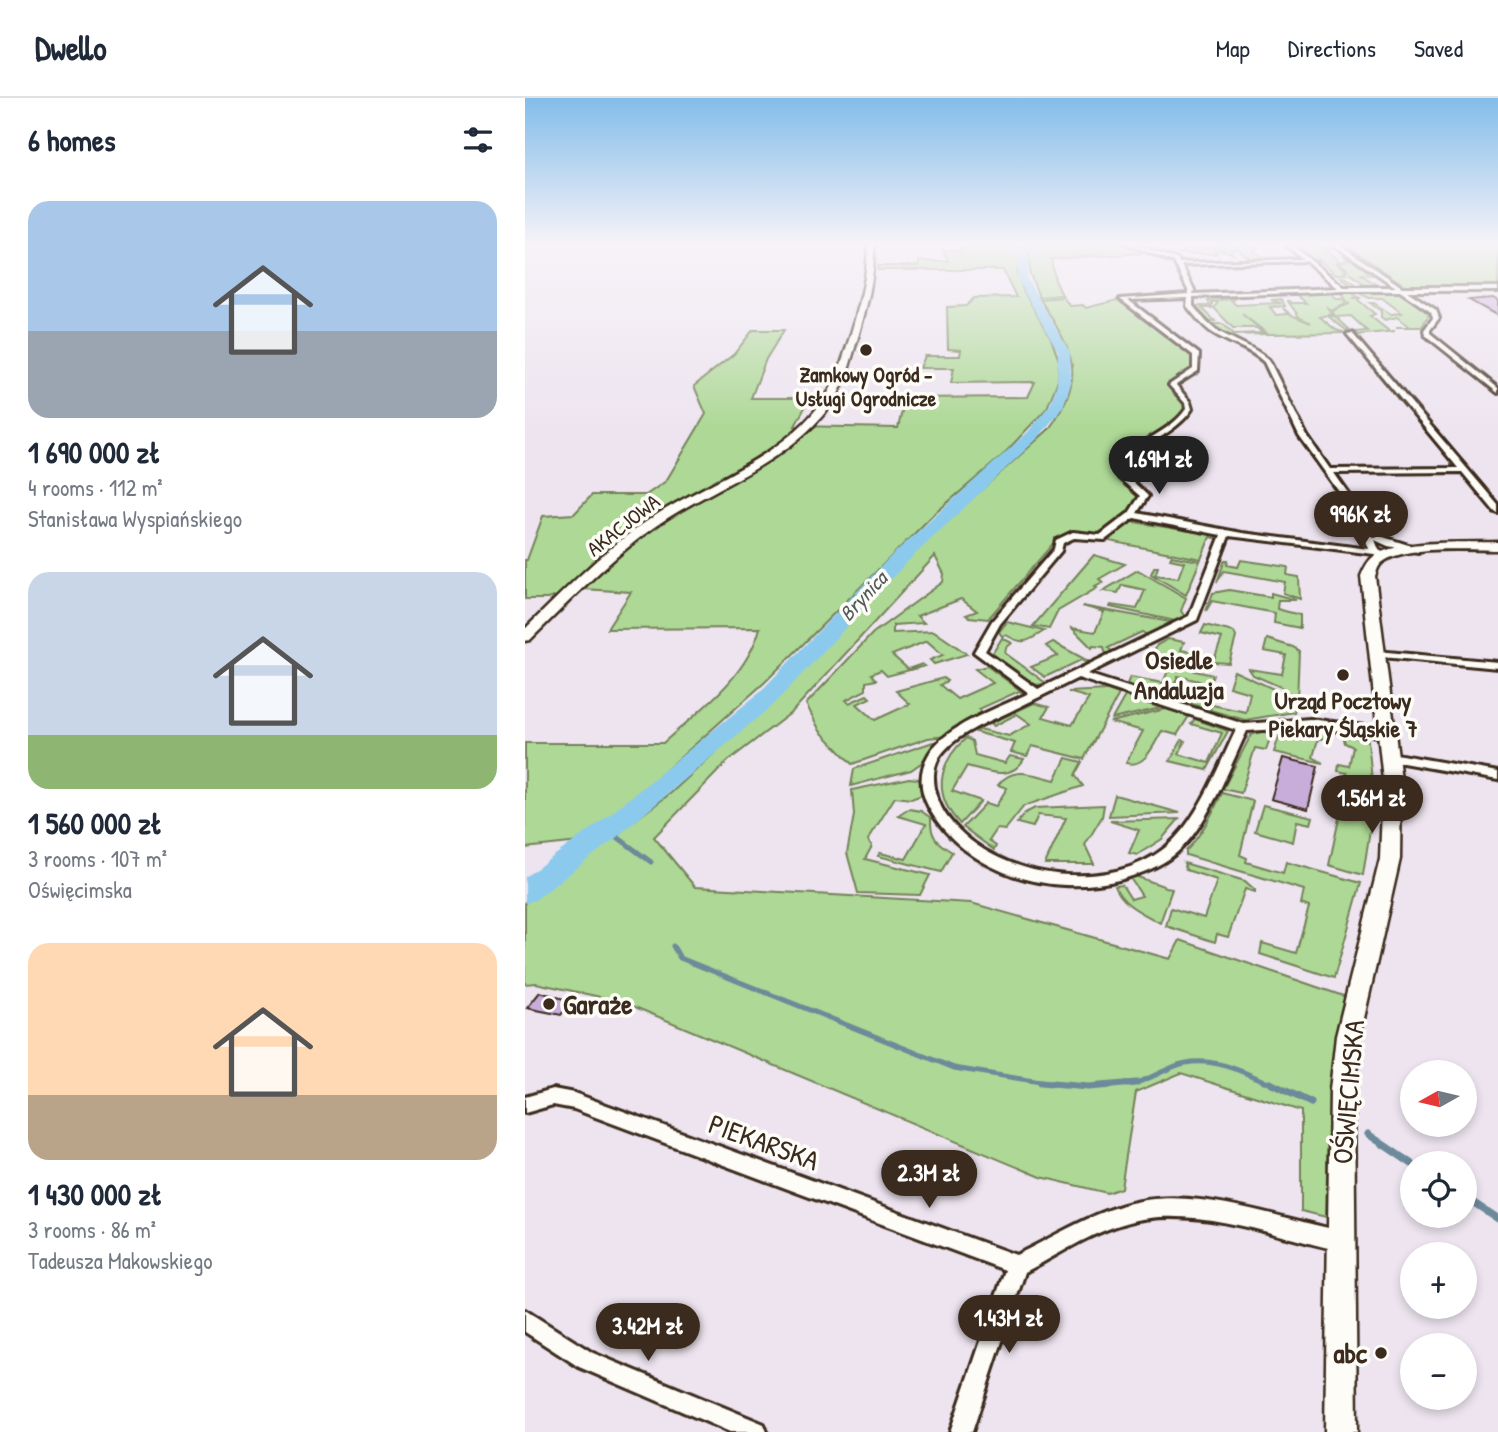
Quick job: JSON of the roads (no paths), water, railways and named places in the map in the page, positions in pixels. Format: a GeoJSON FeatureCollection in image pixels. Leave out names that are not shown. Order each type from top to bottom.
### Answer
{"type":"FeatureCollection","features":[{"type":"Feature","properties":{"kind":"street","name":"AKACJOWA"},"geometry":{"type":"LineString","coordinates":[[525,637],[634,535],[758,460],[809,422],[829,399],[839,382],[863,305]]}},
{"type":"Feature","properties":{"kind":"street"},"geometry":{"type":"LineString","coordinates":[[1036,693],[979,652],[997,622],[1058,549],[1059,542],[1073,535],[1102,538],[1132,514],[1144,496],[1122,476],[1120,468],[1137,448],[1188,413],[1188,403],[1172,385],[1194,371],[1198,365],[1195,352],[1131,305]]}},
{"type":"Feature","properties":{"kind":"street"},"geometry":{"type":"LineString","coordinates":[[1190,305],[1207,326],[1253,350],[1267,361],[1303,436],[1331,471],[1380,553]]}},
{"type":"Feature","properties":{"kind":"street"},"geometry":{"type":"LineString","coordinates":[[1425,305],[1434,311],[1436,318],[1427,334],[1498,391]]}},
{"type":"Feature","properties":{"kind":"street"},"geometry":{"type":"LineString","coordinates":[[1350,334],[1498,510]]}},
{"type":"Feature","properties":{"kind":"street"},"geometry":{"type":"LineString","coordinates":[[1486,381],[1498,381]]}},
{"type":"Feature","properties":{"kind":"street"},"geometry":{"type":"LineString","coordinates":[[1331,471],[1465,470]]}},
{"type":"Feature","properties":{"kind":"street"},"geometry":{"type":"LineString","coordinates":[[1132,514],[1226,532],[1380,553],[1498,546]]}},
{"type":"Feature","properties":{"kind":"street"},"geometry":{"type":"LineString","coordinates":[[1365,524],[1377,538],[1415,550]]}},
{"type":"Feature","properties":{"kind":"street"},"geometry":{"type":"LineString","coordinates":[[1363,550],[1365,524]]}},
{"type":"Feature","properties":{"kind":"street"},"geometry":{"type":"LineString","coordinates":[[1226,532],[1193,618],[1036,693],[949,739],[928,770],[929,788],[943,819],[955,834],[979,854],[1011,870],[1053,879],[1094,878],[1127,872],[1169,851],[1196,817],[1243,728]]}},
{"type":"Feature","properties":{"kind":"street"},"geometry":{"type":"LineString","coordinates":[[1368,576],[1380,553],[1377,538]]}},
{"type":"Feature","properties":{"kind":"street","name":"OŚWIĘCIMSKA"},"geometry":{"type":"LineString","coordinates":[[1341,1432],[1342,1090],[1349,1036],[1390,859],[1393,811],[1387,733],[1363,550]]}},
{"type":"Feature","properties":{"kind":"street"},"geometry":{"type":"LineString","coordinates":[[1376,654],[1498,665]]}},
{"type":"Feature","properties":{"kind":"street"},"geometry":{"type":"LineString","coordinates":[[1076,674],[1243,728],[1310,723],[1387,733]]}},
{"type":"Feature","properties":{"kind":"street"},"geometry":{"type":"LineString","coordinates":[[1389,757],[1498,776]]}},
{"type":"Feature","properties":{"kind":"street","name":"PIEKARSKA"},"geometry":{"type":"LineString","coordinates":[[525,1105],[553,1097],[574,1101],[1017,1265]]}},
{"type":"Feature","properties":{"kind":"street"},"geometry":{"type":"LineString","coordinates":[[961,1432],[1017,1265],[1116,1217],[1138,1210],[1162,1207],[1225,1214],[1342,1241]]}},
{"type":"Feature","properties":{"kind":"street"},"geometry":{"type":"LineString","coordinates":[[525,1320],[586,1360],[756,1432]]}},
{"type":"Feature","properties":{"kind":"waterway","name":"Brynica"},"geometry":{"type":"LineString","coordinates":[[525,892],[608,830],[767,698],[899,559],[1033,435],[1058,404],[1064,383],[1064,352],[1037,305]]}},
{"type":"Feature","properties":{"kind":"waterway"},"geometry":{"type":"LineString","coordinates":[[608,830],[651,862]]}},
{"type":"Feature","properties":{"kind":"waterway"},"geometry":{"type":"LineString","coordinates":[[673,946],[680,958],[954,1068],[1052,1084]]}},
{"type":"Feature","properties":{"kind":"waterway"},"geometry":{"type":"LineString","coordinates":[[1134,1083],[1173,1067],[1199,1062],[1225,1066],[1273,1085]]}},
{"type":"Feature","properties":{"kind":"waterway"},"geometry":{"type":"LineString","coordinates":[[1040,1083],[1052,1084]]}},
{"type":"Feature","properties":{"kind":"waterway"},"geometry":{"type":"LineString","coordinates":[[1052,1084],[1088,1087],[1134,1083]]}},
{"type":"Feature","properties":{"kind":"waterway"},"geometry":{"type":"LineString","coordinates":[[1128,1085],[1134,1083]]}},
{"type":"Feature","properties":{"kind":"waterway"},"geometry":{"type":"LineString","coordinates":[[1270,1083],[1311,1103]]}},
{"type":"Feature","properties":{"kind":"waterway"},"geometry":{"type":"LineString","coordinates":[[1052,1084],[1058,1085]]}},
{"type":"Feature","properties":{"kind":"waterway"},"geometry":{"type":"LineString","coordinates":[[1368,1134],[1400,1156]]}},
{"type":"Feature","properties":{"kind":"waterway"},"geometry":{"type":"LineString","coordinates":[[1477,1205],[1498,1219]]}},
{"type":"Feature","properties":{"kind":"place","name":"Zamkowy Ogród - Usługi Ogrodnicze"},"geometry":{"type":"Point","coordinates":[866,350]}},
{"type":"Feature","properties":{"kind":"place","name":"Urząd Pocztowy Piekary Śląskie 7"},"geometry":{"type":"Point","coordinates":[1343,675]}},
{"type":"Feature","properties":{"kind":"place","name":"Garaże"},"geometry":{"type":"Point","coordinates":[549,1004]}},
{"type":"Feature","properties":{"kind":"place","name":"abc"},"geometry":{"type":"Point","coordinates":[1381,1353]}},
{"type":"Feature","properties":{"kind":"district","name":"Osiedle Andaluzja"},"geometry":{"type":"Point","coordinates":[1179,674]}}]}
